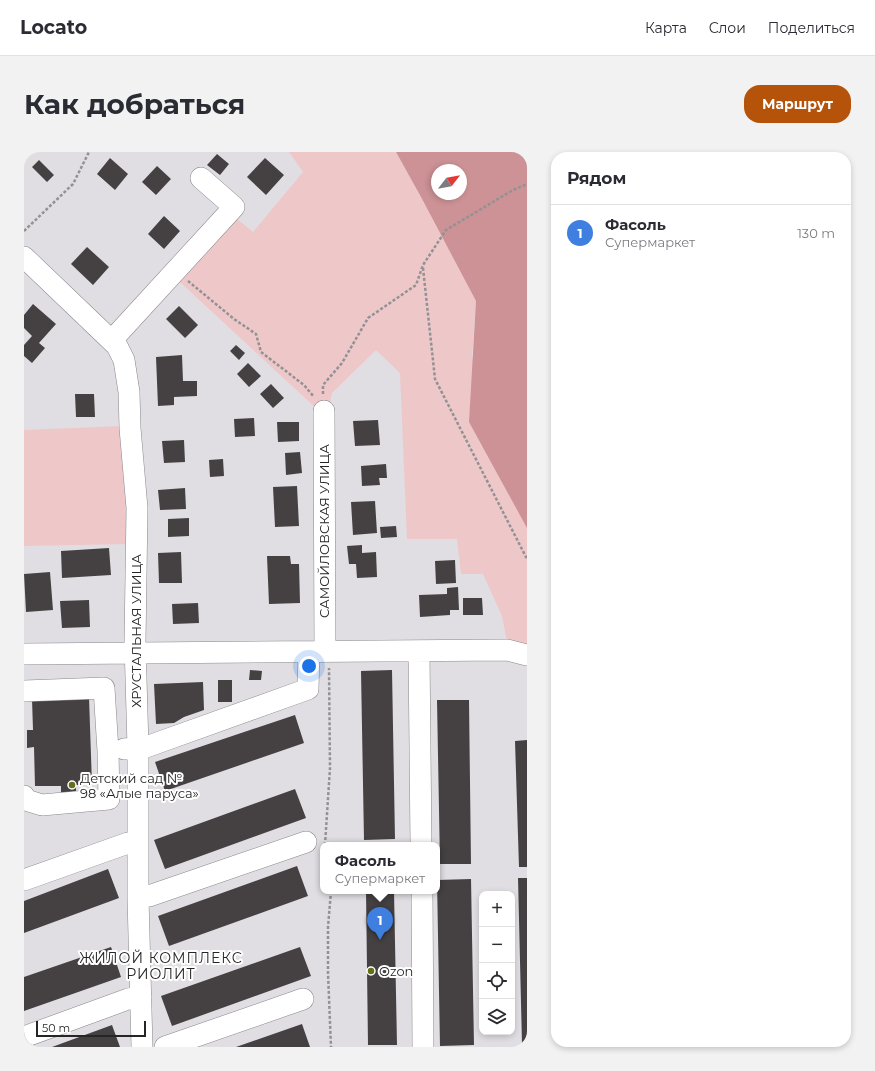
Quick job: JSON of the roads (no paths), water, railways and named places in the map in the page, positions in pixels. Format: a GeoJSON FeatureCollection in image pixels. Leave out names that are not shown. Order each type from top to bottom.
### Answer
{"type":"FeatureCollection","features":[{"type":"Feature","properties":{"kind":"street"},"geometry":{"type":"LineString","coordinates":[[112,340],[234,207],[201,178]]}},
{"type":"Feature","properties":{"kind":"street","name":"ХРУСТАЛЬНАЯ УЛИЦА"},"geometry":{"type":"LineString","coordinates":[[24,257],[117,346],[124,360],[129,392],[130,428],[137,508],[135,654],[138,748],[138,898],[142,1047]]}},
{"type":"Feature","properties":{"kind":"street","name":"САМОЙЛОВСКАЯ УЛИЦА"},"geometry":{"type":"LineString","coordinates":[[138,748],[146,747],[308,689],[317,652],[324,411]]}},
{"type":"Feature","properties":{"kind":"street"},"geometry":{"type":"LineString","coordinates":[[24,654],[506,650],[527,655]]}},
{"type":"Feature","properties":{"kind":"street"},"geometry":{"type":"LineString","coordinates":[[419,651],[421,842]]}},
{"type":"Feature","properties":{"kind":"street"},"geometry":{"type":"LineString","coordinates":[[24,691],[104,688],[109,799],[42,805],[26,800],[24,796]]}},
{"type":"Feature","properties":{"kind":"street"},"geometry":{"type":"LineString","coordinates":[[108,751],[138,748]]}},
{"type":"Feature","properties":{"kind":"street"},"geometry":{"type":"LineString","coordinates":[[24,880],[128,843],[138,843]]}},
{"type":"Feature","properties":{"kind":"street"},"geometry":{"type":"LineString","coordinates":[[138,898],[149,896],[315,844]]}},
{"type":"Feature","properties":{"kind":"street"},"geometry":{"type":"LineString","coordinates":[[422,894],[423,1047]]}},
{"type":"Feature","properties":{"kind":"street"},"geometry":{"type":"LineString","coordinates":[[24,1036],[128,999],[141,998]]}},
{"type":"Feature","properties":{"kind":"street"},"geometry":{"type":"LineString","coordinates":[[165,1047],[303,999]]}},
{"type":"Feature","properties":{"kind":"place","name":"Детский сад № 98 «Алые паруса»"},"geometry":{"type":"Point","coordinates":[72,785]}},
{"type":"Feature","properties":{"kind":"place","name":"Фасоль"},"geometry":{"type":"Point","coordinates":[380,940]}},
{"type":"Feature","properties":{"kind":"place","name":"Ozon"},"geometry":{"type":"Point","coordinates":[371,971]}},
{"type":"Feature","properties":{"kind":"district","name":"ЖИЛОЙ КОМПЛЕКС РИОЛИТ"},"geometry":{"type":"Point","coordinates":[161,966]}}]}
